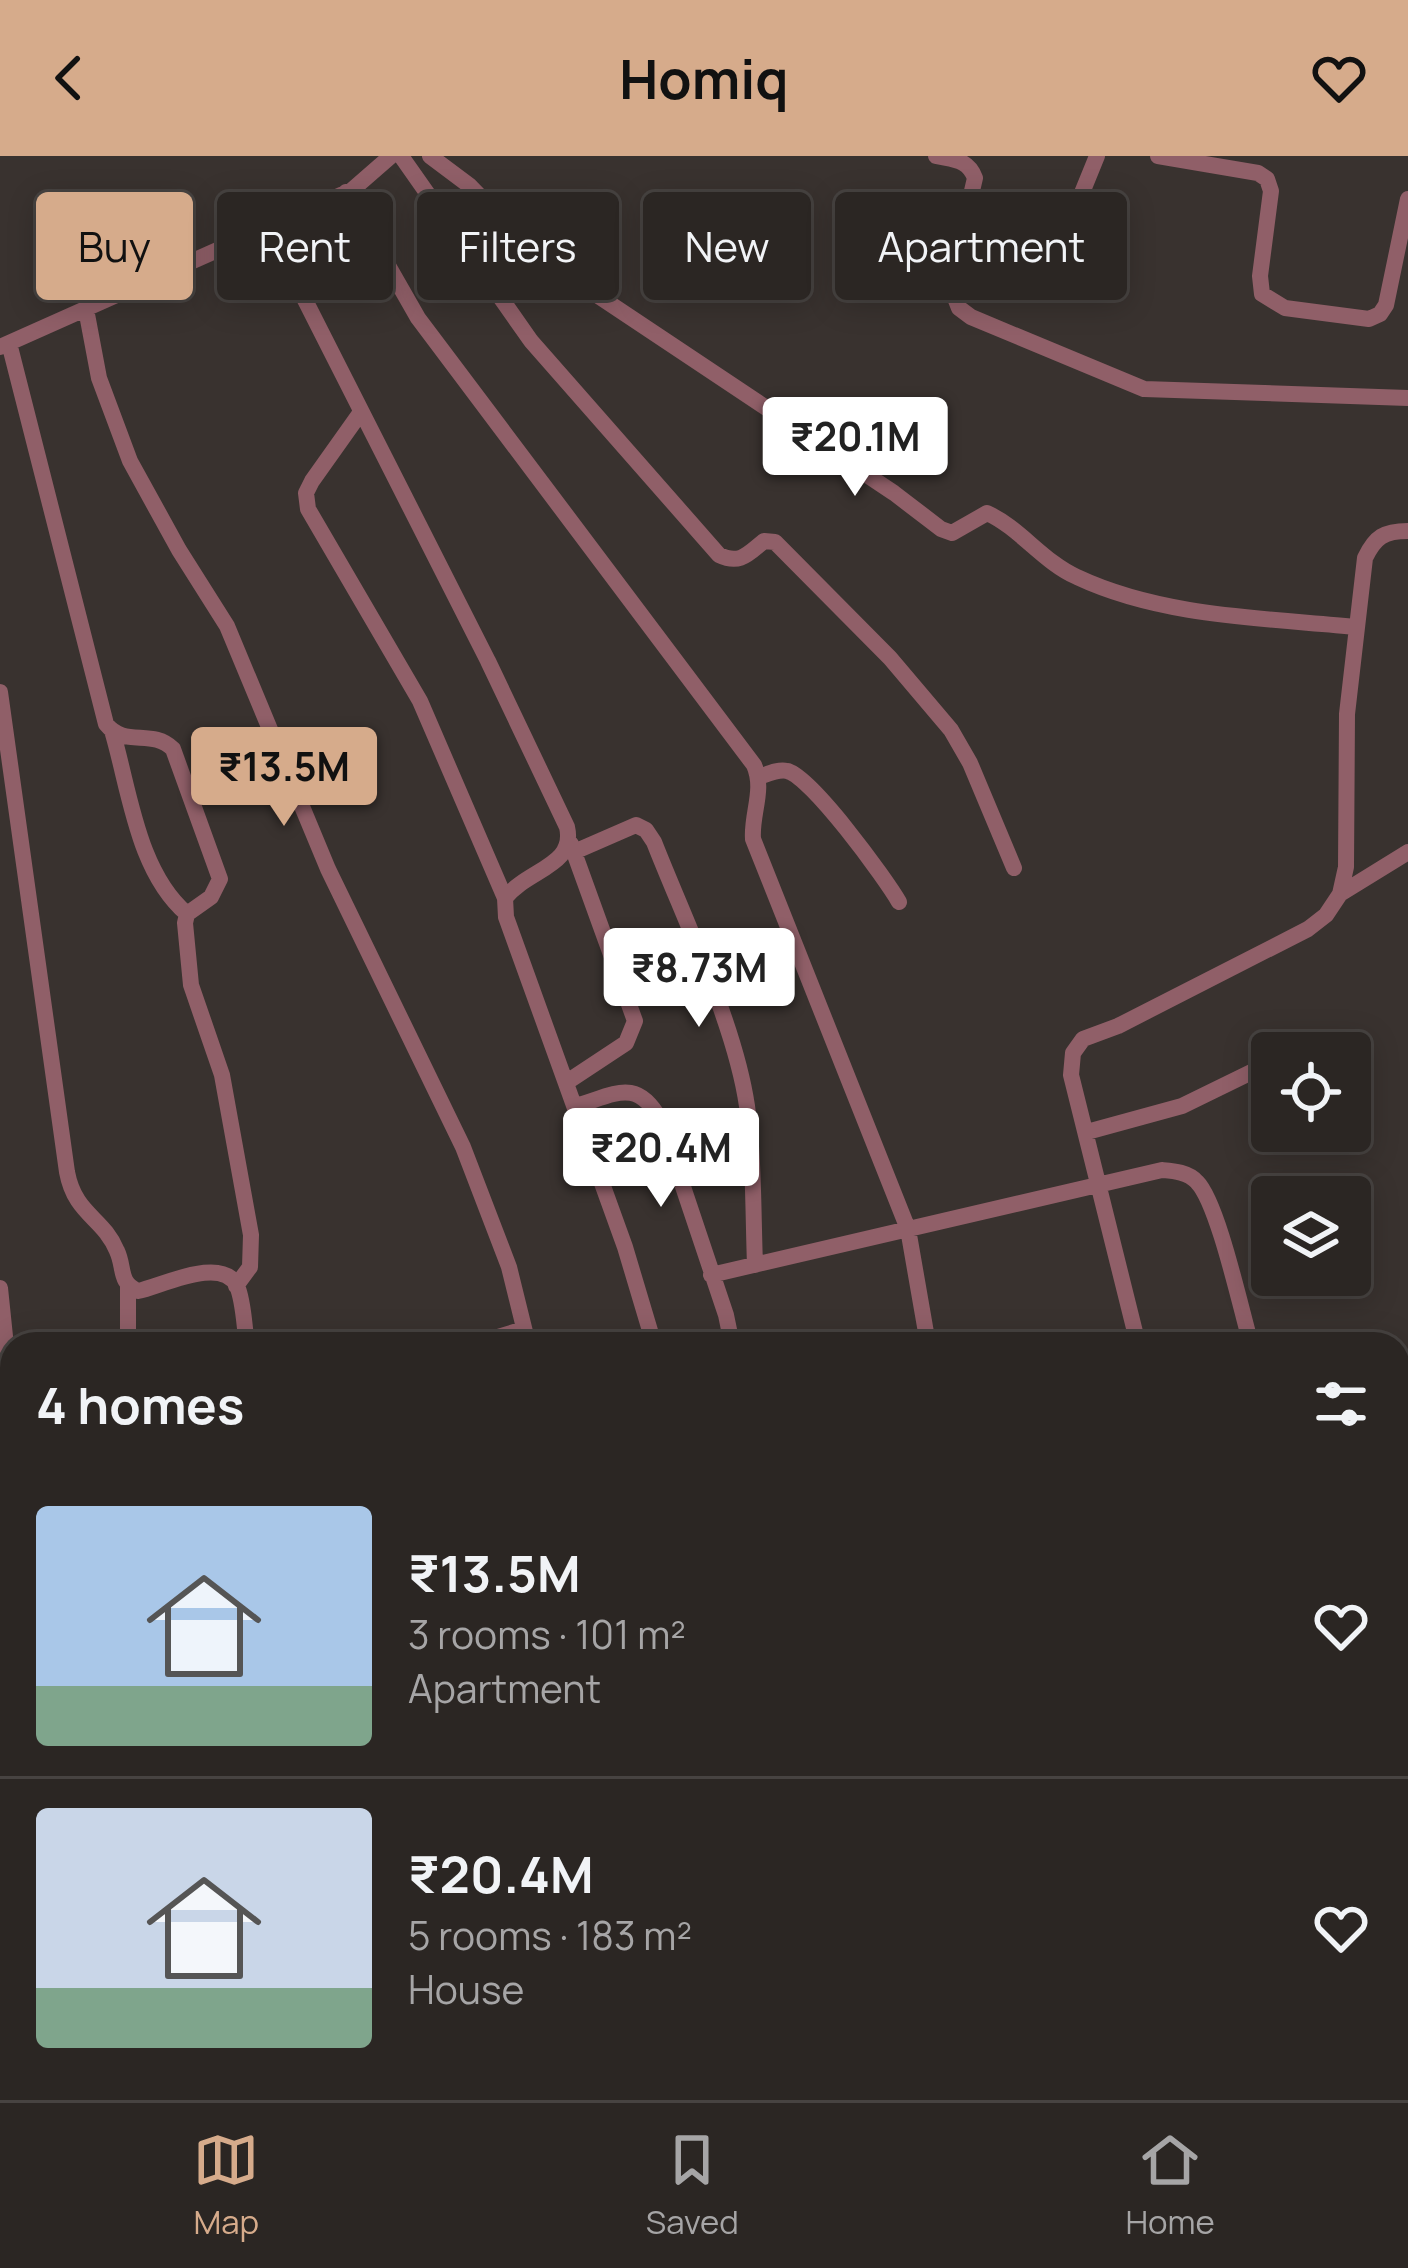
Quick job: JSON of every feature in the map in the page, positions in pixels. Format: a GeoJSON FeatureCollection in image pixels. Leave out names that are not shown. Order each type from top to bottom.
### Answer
{"type":"FeatureCollection","features":[{"type":"Feature","properties":{"kind":"street"},"geometry":{"type":"LineString","coordinates":[[346,192],[391,156]]}},
{"type":"Feature","properties":{"kind":"street"},"geometry":{"type":"LineString","coordinates":[[401,156],[531,341],[719,555],[741,560],[764,542],[775,542],[932,706],[970,763],[1014,868]]}},
{"type":"Feature","properties":{"kind":"street"},"geometry":{"type":"LineString","coordinates":[[430,156],[470,186],[537,255],[941,529],[962,530],[987,513],[1060,568],[1102,587],[1170,606],[1357,627]]}},
{"type":"Feature","properties":{"kind":"street"},"geometry":{"type":"LineString","coordinates":[[936,156],[962,161],[975,178],[950,285],[959,308],[971,317],[1144,389],[1408,398]]}},
{"type":"Feature","properties":{"kind":"street"},"geometry":{"type":"LineString","coordinates":[[1082,192],[1097,156]]}},
{"type":"Feature","properties":{"kind":"street"},"geometry":{"type":"LineString","coordinates":[[1158,156],[1267,178],[1271,191],[1262,294],[1285,308],[1369,319],[1380,314],[1386,305],[1408,199]]}},
{"type":"Feature","properties":{"kind":"street"},"geometry":{"type":"LineString","coordinates":[[217,250],[4,345],[106,724],[113,734],[152,870],[170,899],[187,914],[191,985],[222,1075],[251,1234],[250,1267],[236,1286]]}},
{"type":"Feature","properties":{"kind":"street"},"geometry":{"type":"LineString","coordinates":[[393,274],[418,318],[739,744],[759,777],[753,839],[908,1229],[926,1332]]}},
{"type":"Feature","properties":{"kind":"street"},"geometry":{"type":"LineString","coordinates":[[305,300],[567,827],[635,1021],[626,1043],[567,1082]]}},
{"type":"Feature","properties":{"kind":"street"},"geometry":{"type":"LineString","coordinates":[[86,309],[99,378],[130,460],[227,626],[328,868],[463,1148],[509,1267],[525,1332]]}},
{"type":"Feature","properties":{"kind":"street"},"geometry":{"type":"LineString","coordinates":[[361,412],[312,481],[306,493],[308,508],[420,700],[505,898],[506,917],[626,1246],[650,1332]]}},
{"type":"Feature","properties":{"kind":"street"},"geometry":{"type":"LineString","coordinates":[[1135,1332],[1072,1075],[1072,1053],[1083,1039],[1118,1027],[1308,929],[1326,915],[1340,894],[1346,867],[1347,715],[1365,558],[1374,539],[1390,531],[1408,530]]}},
{"type":"Feature","properties":{"kind":"street"},"geometry":{"type":"LineString","coordinates":[[0,692],[74,1200],[118,1253],[128,1286],[138,1291],[203,1271],[219,1272],[236,1286],[245,1332]]}},
{"type":"Feature","properties":{"kind":"street"},"geometry":{"type":"LineString","coordinates":[[113,734],[126,739],[149,736],[173,748],[220,879],[211,897],[187,914]]}},
{"type":"Feature","properties":{"kind":"street"},"geometry":{"type":"LineString","coordinates":[[759,777],[780,770],[800,777],[884,876],[899,902]]}},
{"type":"Feature","properties":{"kind":"street"},"geometry":{"type":"LineString","coordinates":[[505,898],[515,884],[572,848],[636,825],[646,830],[736,1057],[747,1107],[755,1265]]}},
{"type":"Feature","properties":{"kind":"street"},"geometry":{"type":"LineString","coordinates":[[1340,894],[1408,851]]}},
{"type":"Feature","properties":{"kind":"street"},"geometry":{"type":"LineString","coordinates":[[1087,1132],[1182,1106],[1251,1072]]}},
{"type":"Feature","properties":{"kind":"street"},"geometry":{"type":"LineString","coordinates":[[576,1106],[627,1092],[641,1093],[650,1101],[661,1121],[728,1332]]}},
{"type":"Feature","properties":{"kind":"street"},"geometry":{"type":"LineString","coordinates":[[711,1275],[1162,1170],[1180,1172],[1197,1182],[1212,1212],[1247,1332]]}},
{"type":"Feature","properties":{"kind":"street"},"geometry":{"type":"LineString","coordinates":[[128,1286],[128,1332]]}},
{"type":"Feature","properties":{"kind":"street"},"geometry":{"type":"LineString","coordinates":[[0,1288],[5,1332]]}}]}
